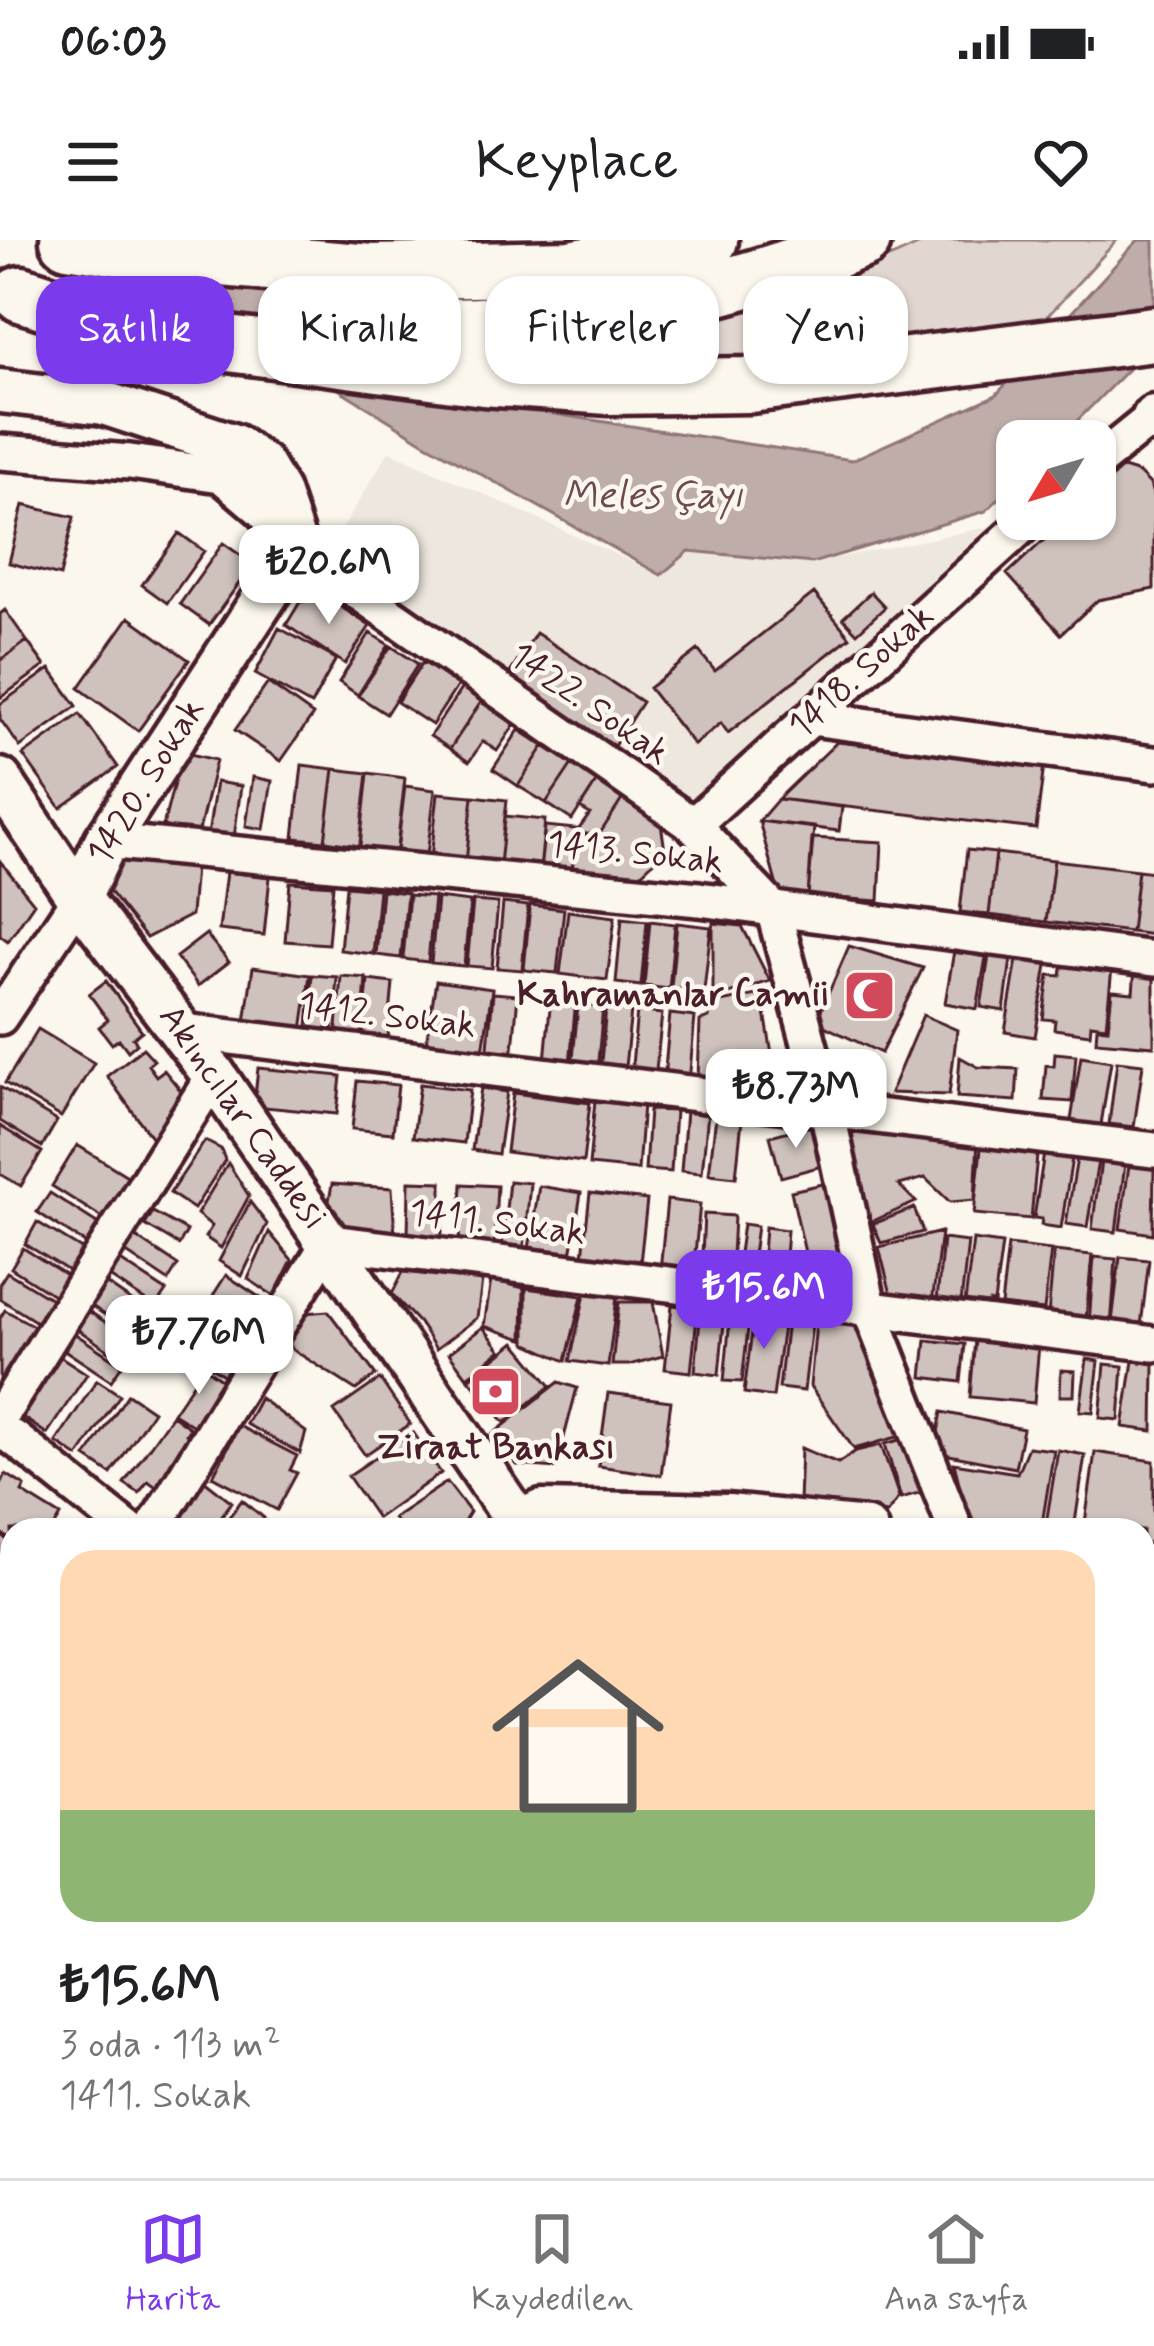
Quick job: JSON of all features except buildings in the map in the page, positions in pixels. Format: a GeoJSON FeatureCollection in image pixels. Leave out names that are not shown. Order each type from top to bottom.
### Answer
{"type":"FeatureCollection","features":[{"type":"Feature","properties":{"kind":"highway"},"geometry":{"type":"LineString","coordinates":[[68,240],[151,253],[371,272],[569,268],[710,240]]}},
{"type":"Feature","properties":{"kind":"highway"},"geometry":{"type":"LineString","coordinates":[[10,292],[360,326],[464,327],[598,315],[711,292],[862,240]]}},
{"type":"Feature","properties":{"kind":"highway"},"geometry":{"type":"LineString","coordinates":[[10,292],[161,335],[484,378],[609,386],[750,385],[1154,334]]}},
{"type":"Feature","properties":{"kind":"street"},"geometry":{"type":"LineString","coordinates":[[0,391],[104,403],[234,446],[261,465],[277,491],[296,549]]}},
{"type":"Feature","properties":{"kind":"street"},"geometry":{"type":"LineString","coordinates":[[1116,448],[1154,418]]}},
{"type":"Feature","properties":{"kind":"street","name":"1422. Sokak"},"geometry":{"type":"LineString","coordinates":[[0,452],[130,461],[221,475],[262,510],[296,549],[693,825],[772,909]]}},
{"type":"Feature","properties":{"kind":"street","name":"1418. Sokak"},"geometry":{"type":"LineString","coordinates":[[693,825],[1007,540]]}},
{"type":"Feature","properties":{"kind":"street","name":"1420. Sokak"},"geometry":{"type":"LineString","coordinates":[[0,1017],[79,898],[106,841],[296,549]]}},
{"type":"Feature","properties":{"kind":"street"},"geometry":{"type":"LineString","coordinates":[[811,718],[1154,764]]}},
{"type":"Feature","properties":{"kind":"street","name":"Akıncılar Caddesi"},"geometry":{"type":"LineString","coordinates":[[0,780],[79,898],[214,1075],[513,1518]]}},
{"type":"Feature","properties":{"kind":"street","name":"1413. Sokak"},"geometry":{"type":"LineString","coordinates":[[106,841],[699,898],[1154,959]]}},
{"type":"Feature","properties":{"kind":"street"},"geometry":{"type":"LineString","coordinates":[[772,909],[827,1110],[870,1311],[951,1518]]}},
{"type":"Feature","properties":{"kind":"street","name":"1412. Sokak"},"geometry":{"type":"LineString","coordinates":[[183,1031],[1154,1150]]}},
{"type":"Feature","properties":{"kind":"street"},"geometry":{"type":"LineString","coordinates":[[103,1518],[4,1437],[214,1075]]}},
{"type":"Feature","properties":{"kind":"street"},"geometry":{"type":"LineString","coordinates":[[159,1518],[329,1242]]}},
{"type":"Feature","properties":{"kind":"street","name":"1411. Sokak"},"geometry":{"type":"LineString","coordinates":[[329,1242],[1154,1345]]}},
{"type":"Feature","properties":{"kind":"street"},"geometry":{"type":"LineString","coordinates":[[534,1518],[542,1512],[601,1518]]}},
{"type":"Feature","properties":{"kind":"street"},"geometry":{"type":"LineString","coordinates":[[706,1518],[748,1518]]}},
{"type":"Feature","properties":{"kind":"shaded area"},"geometry":{"type":"Polygon","coordinates":[[[929,240],[1117,240],[1042,322],[908,340],[908,276],[843,276],[929,240]]]}},
{"type":"Feature","properties":{"kind":"shaded area"},"geometry":{"type":"Polygon","coordinates":[[[743,309],[743,358],[719,358],[719,315],[743,309]]]}},
{"type":"Feature","properties":{"kind":"shaded area"},"geometry":{"type":"Polygon","coordinates":[[[389,451],[660,575],[689,550],[812,563],[988,527],[691,803],[328,553],[389,451]]]}},
{"type":"Feature","properties":{"kind":"water","name":"Meles Çayı"},"geometry":{"type":"Polygon","coordinates":[[[99,240],[279,240],[336,276],[258,276],[258,339],[234,324],[234,276],[157,276],[99,240]]]}},
{"type":"Feature","properties":{"kind":"water","name":"Meles Çayı"},"geometry":{"type":"Polygon","coordinates":[[[1138,240],[1154,240],[1154,343],[1078,420],[996,420],[996,501],[986,511],[812,563],[689,551],[661,575],[425,443],[330,384],[461,384],[461,355],[485,370],[485,384],[507,384],[554,414],[852,460],[996,395],[1138,240]]]}},
{"type":"Feature","properties":{"kind":"place","name":"Kahramanlar Camii"},"geometry":{"type":"Point","coordinates":[869,995]}},
{"type":"Feature","properties":{"kind":"place","name":"Ziraat Bankası"},"geometry":{"type":"Point","coordinates":[496,1392]}}]}
